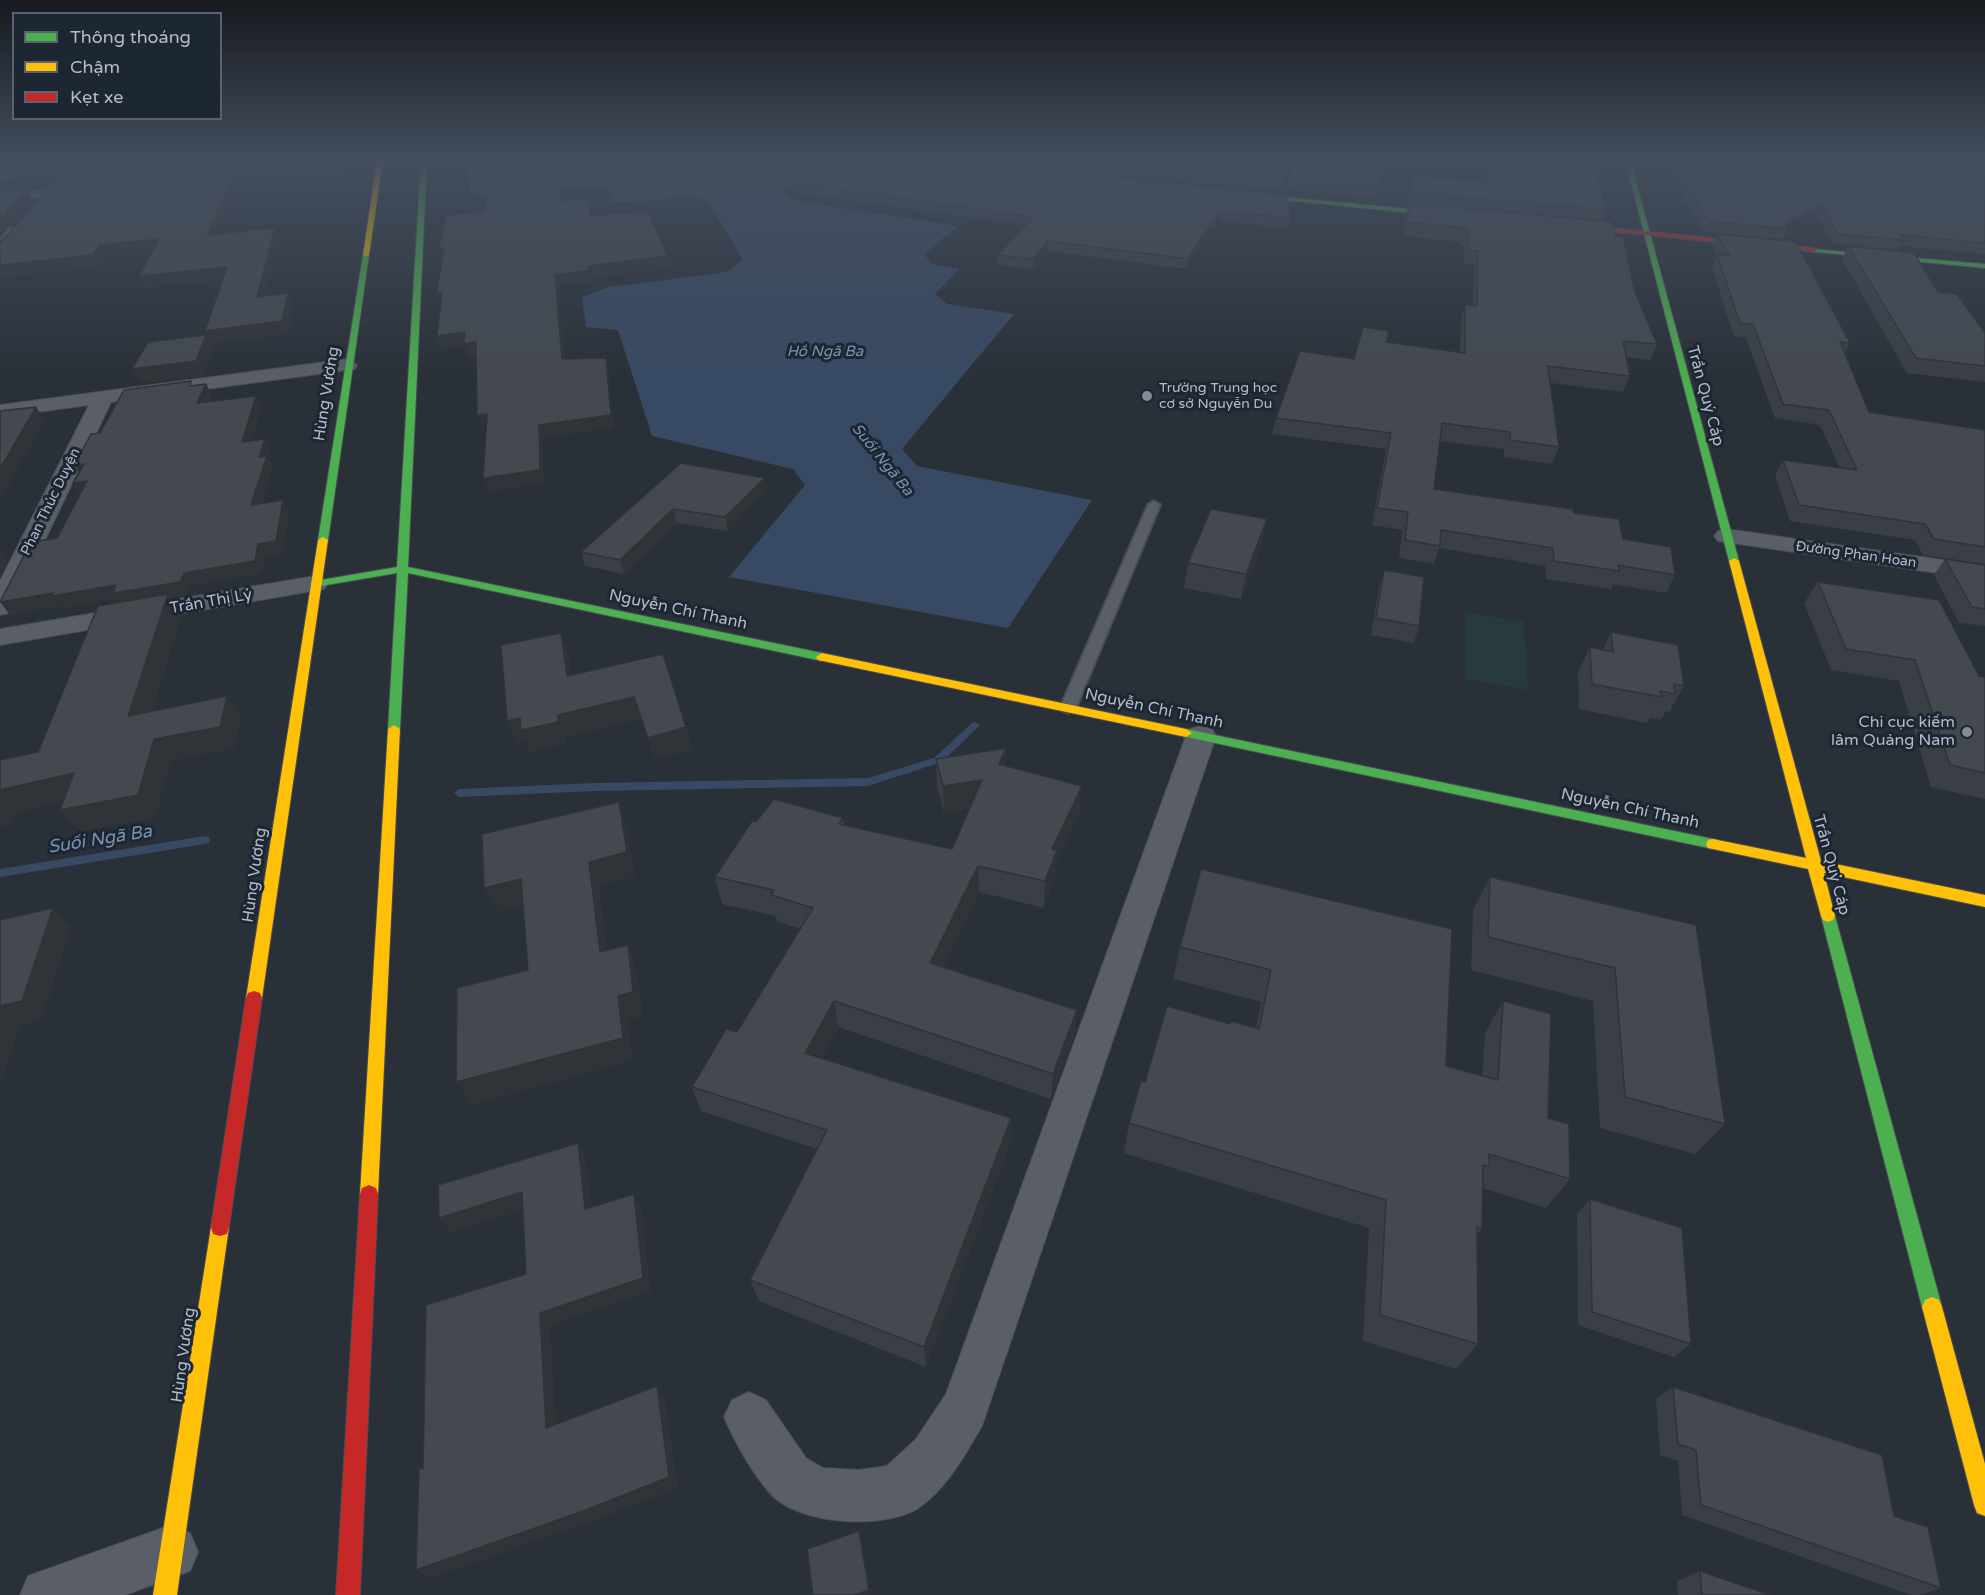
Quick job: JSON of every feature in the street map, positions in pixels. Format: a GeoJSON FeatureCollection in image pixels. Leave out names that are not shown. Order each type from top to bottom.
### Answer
{"type":"FeatureCollection","features":[{"type":"Feature","properties":{"kind":"main road","name":"Hùng Vương"},"geometry":{"type":"LineString","coordinates":[[168,1574],[368,234]]}},
{"type":"Feature","properties":{"kind":"main road"},"geometry":{"type":"LineString","coordinates":[[348,1595],[420,234]]}},
{"type":"Feature","properties":{"kind":"main road","name":"Trần Quý Cáp"},"geometry":{"type":"LineString","coordinates":[[1645,234],[1985,1505]]}},
{"type":"Feature","properties":{"kind":"main road"},"geometry":{"type":"LineString","coordinates":[[1650,234],[1985,266]]}},
{"type":"Feature","properties":{"kind":"main road","name":"Nguyễn Chí Thanh"},"geometry":{"type":"LineString","coordinates":[[315,584],[402,569],[1985,901]]}},
{"type":"Feature","properties":{"kind":"street"},"geometry":{"type":"LineString","coordinates":[[0,251],[14,234]]}},
{"type":"Feature","properties":{"kind":"street"},"geometry":{"type":"LineString","coordinates":[[0,411],[348,365]]}},
{"type":"Feature","properties":{"kind":"street","name":"Phan Thúc Duyện"},"geometry":{"type":"LineString","coordinates":[[0,607],[103,398]]}},
{"type":"Feature","properties":{"kind":"street","name":"Đường Phan Hoan"},"geometry":{"type":"LineString","coordinates":[[1726,536],[1985,573]]}},
{"type":"Feature","properties":{"kind":"street","name":"Trần Thị Lý"},"geometry":{"type":"LineString","coordinates":[[0,637],[315,584]]}},
{"type":"Feature","properties":{"kind":"street"},"geometry":{"type":"LineString","coordinates":[[749,1417],[788,1476],[817,1492],[859,1496],[898,1490],[934,1457],[965,1409],[1201,736]]}},
{"type":"Feature","properties":{"kind":"street"},"geometry":{"type":"LineString","coordinates":[[47,1595],[168,1574]]}},
{"type":"Feature","properties":{"kind":"lane"},"geometry":{"type":"LineString","coordinates":[[1068,708],[1154,505]]}},
{"type":"Feature","properties":{"kind":"green space"},"geometry":{"type":"Polygon","coordinates":[[[1465,612],[1524,622],[1528,690],[1465,679],[1465,612]]]}},
{"type":"Feature","properties":{"kind":"water","name":"Hồ Ngã Ba"},"geometry":{"type":"Polygon","coordinates":[[[728,234],[948,234],[924,254],[932,264],[959,269],[935,294],[947,304],[1014,314],[902,449],[917,466],[1092,500],[1008,628],[729,577],[805,485],[793,469],[652,436],[618,330],[586,327],[582,297],[609,287],[727,272],[743,260],[728,234]]]}},
{"type":"Feature","properties":{"kind":"building"},"geometry":{"type":"Polygon","coordinates":[[[8,234],[273,234],[257,297],[288,293],[282,321],[205,331],[227,267],[139,276],[159,239],[100,245],[93,255],[0,265],[0,244],[8,234]]]}},
{"type":"Feature","properties":{"kind":"building"},"geometry":{"type":"Polygon","coordinates":[[[442,234],[658,234],[668,256],[588,266],[590,270],[555,275],[562,359],[606,358],[611,415],[539,425],[540,470],[483,478],[487,414],[477,415],[476,342],[464,344],[465,332],[437,336],[442,292],[437,292],[444,247],[439,248],[442,234]]]}},
{"type":"Feature","properties":{"kind":"building"},"geometry":{"type":"Polygon","coordinates":[[[1017,234],[1204,234],[1188,259],[1048,241],[1033,259],[998,255],[1017,234]]]}},
{"type":"Feature","properties":{"kind":"building"},"geometry":{"type":"Polygon","coordinates":[[[1469,234],[1616,234],[1623,237],[1635,292],[1657,344],[1623,341],[1630,376],[1548,366],[1559,447],[1510,440],[1510,432],[1442,423],[1434,489],[1573,509],[1574,513],[1619,519],[1623,539],[1671,547],[1675,575],[1618,565],[1619,571],[1554,561],[1553,548],[1441,530],[1440,546],[1405,540],[1408,512],[1377,508],[1391,433],[1276,418],[1300,351],[1354,359],[1363,327],[1389,331],[1386,342],[1465,353],[1465,305],[1477,306],[1478,251],[1468,250],[1469,234]]]}},
{"type":"Feature","properties":{"kind":"building"},"geometry":{"type":"Polygon","coordinates":[[[1717,234],[1796,242],[1850,343],[1840,342],[1869,412],[1985,430],[1985,547],[1934,539],[1925,524],[1799,505],[1783,460],[1857,470],[1829,410],[1783,404],[1753,324],[1740,323],[1717,255],[1730,256],[1717,234]]]}},
{"type":"Feature","properties":{"kind":"building"},"geometry":{"type":"Polygon","coordinates":[[[1843,234],[1985,234],[1985,243],[1901,235],[1904,240],[1843,234]]]}},
{"type":"Feature","properties":{"kind":"building"},"geometry":{"type":"Polygon","coordinates":[[[1848,246],[1914,253],[1938,292],[1957,294],[1985,333],[1985,366],[1916,358],[1848,246]]]}},
{"type":"Feature","properties":{"kind":"building"},"geometry":{"type":"Polygon","coordinates":[[[206,335],[196,361],[132,369],[148,342],[206,335]]]}},
{"type":"Feature","properties":{"kind":"building"},"geometry":{"type":"Polygon","coordinates":[[[191,381],[190,386],[206,384],[197,403],[256,396],[242,442],[265,439],[259,457],[267,456],[251,505],[283,500],[276,541],[258,544],[255,561],[184,573],[180,582],[113,593],[116,585],[0,602],[31,542],[57,538],[87,481],[73,483],[84,464],[74,465],[91,434],[100,433],[124,390],[191,381]]]}},
{"type":"Feature","properties":{"kind":"building"},"geometry":{"type":"Polygon","coordinates":[[[36,407],[0,469],[0,411],[36,407]]]}},
{"type":"Feature","properties":{"kind":"building"},"geometry":{"type":"Polygon","coordinates":[[[681,463],[765,478],[725,517],[673,509],[620,560],[581,552],[681,463]]]}},
{"type":"Feature","properties":{"kind":"building"},"geometry":{"type":"Polygon","coordinates":[[[1211,509],[1267,519],[1246,574],[1188,563],[1211,509]]]}},
{"type":"Feature","properties":{"kind":"building"},"geometry":{"type":"Polygon","coordinates":[[[1945,559],[1985,565],[1985,609],[1972,607],[1945,559]]]}},
{"type":"Feature","properties":{"kind":"building"},"geometry":{"type":"Polygon","coordinates":[[[1384,570],[1424,577],[1419,626],[1376,618],[1384,570]]]}},
{"type":"Feature","properties":{"kind":"building"},"geometry":{"type":"Polygon","coordinates":[[[1818,582],[1939,600],[1979,676],[1985,677],[1985,773],[1950,765],[1915,660],[1846,649],[1818,582]]]}},
{"type":"Feature","properties":{"kind":"building"},"geometry":{"type":"Polygon","coordinates":[[[168,594],[128,716],[227,696],[220,727],[154,739],[138,795],[60,810],[74,773],[0,790],[0,760],[38,752],[98,606],[168,594]]]}},
{"type":"Feature","properties":{"kind":"building"},"geometry":{"type":"Polygon","coordinates":[[[1611,632],[1678,645],[1684,686],[1674,684],[1675,694],[1660,691],[1661,697],[1592,684],[1590,647],[1613,652],[1611,632]]]}},
{"type":"Feature","properties":{"kind":"building"},"geometry":{"type":"Polygon","coordinates":[[[561,633],[567,676],[663,654],[686,727],[648,738],[634,697],[558,715],[558,722],[521,730],[520,718],[507,721],[501,645],[561,633]]]}},
{"type":"Feature","properties":{"kind":"building"},"geometry":{"type":"Polygon","coordinates":[[[1006,748],[999,764],[1082,786],[1052,849],[1057,850],[1045,881],[978,866],[930,963],[1077,1010],[1053,1074],[834,1001],[805,1053],[1011,1118],[924,1347],[750,1280],[827,1130],[692,1087],[726,1029],[737,1032],[813,908],[771,895],[774,890],[715,877],[752,821],[756,822],[774,799],[843,818],[839,824],[952,849],[982,780],[943,786],[936,759],[1006,748]]]}},
{"type":"Feature","properties":{"kind":"building"},"geometry":{"type":"Polygon","coordinates":[[[619,802],[627,852],[589,862],[600,952],[628,945],[633,992],[618,996],[623,1038],[456,1082],[457,988],[528,970],[521,879],[484,888],[482,834],[619,802]]]}},
{"type":"Feature","properties":{"kind":"building"},"geometry":{"type":"Polygon","coordinates":[[[1201,869],[1452,929],[1446,1066],[1498,1080],[1503,1001],[1551,1014],[1548,1118],[1569,1124],[1570,1179],[1489,1154],[1489,1166],[1483,1165],[1482,1229],[1477,1227],[1478,1344],[1380,1315],[1386,1200],[1129,1123],[1141,1081],[1145,1082],[1167,1006],[1230,1024],[1231,1021],[1259,1029],[1271,970],[1180,947],[1201,869]]]}},
{"type":"Feature","properties":{"kind":"building"},"geometry":{"type":"Polygon","coordinates":[[[1490,877],[1696,925],[1725,1124],[1625,1097],[1615,968],[1488,937],[1490,877]]]}},
{"type":"Feature","properties":{"kind":"building"},"geometry":{"type":"Polygon","coordinates":[[[53,908],[22,1001],[0,1006],[0,920],[53,908]]]}},
{"type":"Feature","properties":{"kind":"building"},"geometry":{"type":"Polygon","coordinates":[[[578,1143],[585,1209],[634,1194],[643,1278],[540,1313],[546,1428],[657,1386],[669,1477],[586,1510],[416,1570],[419,1469],[423,1468],[426,1305],[526,1274],[522,1192],[439,1218],[438,1185],[578,1143]]]}},
{"type":"Feature","properties":{"kind":"building"},"geometry":{"type":"Polygon","coordinates":[[[1590,1199],[1682,1228],[1691,1344],[1592,1312],[1590,1199]]]}},
{"type":"Feature","properties":{"kind":"building"},"geometry":{"type":"Polygon","coordinates":[[[1673,1387],[1882,1455],[1894,1516],[1928,1527],[1941,1588],[1701,1505],[1696,1450],[1678,1444],[1673,1387]]]}},
{"type":"Feature","properties":{"kind":"building"},"geometry":{"type":"Polygon","coordinates":[[[859,1531],[869,1590],[854,1595],[813,1595],[807,1549],[859,1531]]]}},
{"type":"Feature","properties":{"kind":"building"},"geometry":{"type":"Polygon","coordinates":[[[1700,1571],[1770,1595],[1702,1595],[1700,1571]]]}},
{"type":"Feature","properties":{"kind":"waterway","name":"Suối Ngã Ba"},"geometry":{"type":"LineString","coordinates":[[459,793],[594,787],[868,782],[938,760],[975,725]]}},
{"type":"Feature","properties":{"kind":"waterway","name":"Suối Ngã Ba"},"geometry":{"type":"LineString","coordinates":[[0,873],[205,840]]}},
{"type":"Feature","properties":{"kind":"traffic: fast"},"geometry":{"type":"LineString","coordinates":[[394,729],[420,234]]}},
{"type":"Feature","properties":{"kind":"traffic: fast"},"geometry":{"type":"LineString","coordinates":[[1647,234],[1734,561]]}},
{"type":"Feature","properties":{"kind":"traffic: fast"},"geometry":{"type":"LineString","coordinates":[[1814,250],[1985,266]]}},
{"type":"Feature","properties":{"kind":"traffic: fast"},"geometry":{"type":"LineString","coordinates":[[323,540],[366,255]]}},
{"type":"Feature","properties":{"kind":"traffic: fast"},"geometry":{"type":"LineString","coordinates":[[315,584],[402,569],[822,657]]}},
{"type":"Feature","properties":{"kind":"traffic: fast"},"geometry":{"type":"LineString","coordinates":[[1186,733],[1713,844]]}},
{"type":"Feature","properties":{"kind":"traffic: fast"},"geometry":{"type":"LineString","coordinates":[[1828,916],[1932,1307]]}},
{"type":"Feature","properties":{"kind":"traffic: slow"},"geometry":{"type":"LineString","coordinates":[[366,255],[369,234]]}},
{"type":"Feature","properties":{"kind":"traffic: slow"},"geometry":{"type":"LineString","coordinates":[[254,998],[323,540]]}},
{"type":"Feature","properties":{"kind":"traffic: slow"},"geometry":{"type":"LineString","coordinates":[[1734,561],[1828,916]]}},
{"type":"Feature","properties":{"kind":"traffic: slow"},"geometry":{"type":"LineString","coordinates":[[822,657],[1186,733]]}},
{"type":"Feature","properties":{"kind":"traffic: slow"},"geometry":{"type":"LineString","coordinates":[[369,1194],[394,729]]}},
{"type":"Feature","properties":{"kind":"traffic: slow"},"geometry":{"type":"LineString","coordinates":[[1713,844],[1985,901]]}},
{"type":"Feature","properties":{"kind":"traffic: slow"},"geometry":{"type":"LineString","coordinates":[[165,1595],[220,1227]]}},
{"type":"Feature","properties":{"kind":"traffic: slow"},"geometry":{"type":"LineString","coordinates":[[1932,1307],[1985,1505]]}},
{"type":"Feature","properties":{"kind":"traffic: jam"},"geometry":{"type":"LineString","coordinates":[[1655,234],[1814,250]]}},
{"type":"Feature","properties":{"kind":"traffic: jam"},"geometry":{"type":"LineString","coordinates":[[220,1227],[254,998]]}},
{"type":"Feature","properties":{"kind":"traffic: jam"},"geometry":{"type":"LineString","coordinates":[[348,1595],[369,1194]]}},
{"type":"Feature","properties":{"kind":"place","name":"Trường Trung học cơ sở Nguyễn Du"},"geometry":{"type":"Point","coordinates":[1147,396]}},
{"type":"Feature","properties":{"kind":"place","name":"Chi cục kiểm lâm Quảng Nam"},"geometry":{"type":"Point","coordinates":[1967,732]}}]}
